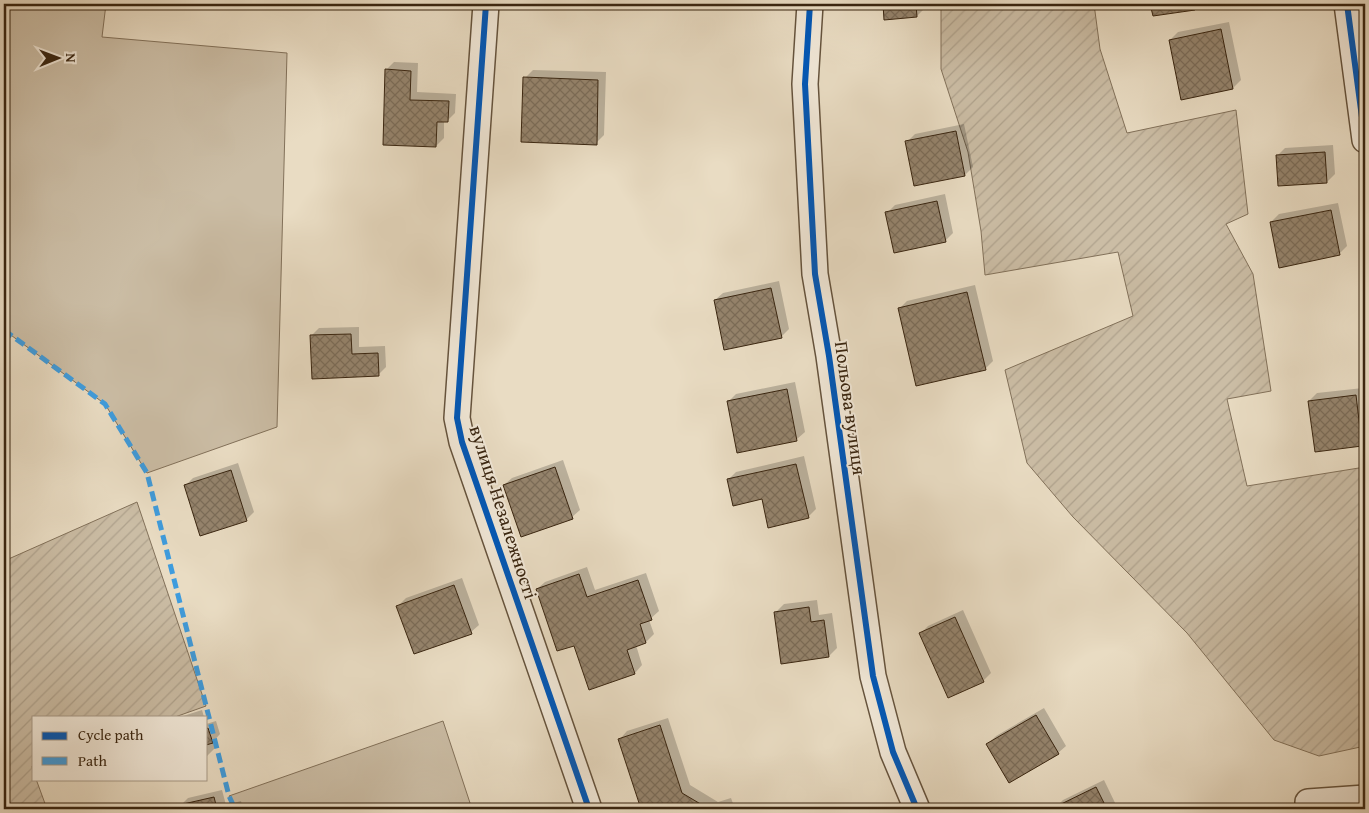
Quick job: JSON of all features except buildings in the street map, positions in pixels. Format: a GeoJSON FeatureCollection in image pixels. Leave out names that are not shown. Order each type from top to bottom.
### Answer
{"type":"FeatureCollection","features":[{"type":"Feature","properties":{"kind":"street","name":"вулиця Незалежності"},"geometry":{"type":"LineString","coordinates":[[486,4],[458,418],[462,442],[589,809]]}},
{"type":"Feature","properties":{"kind":"street","name":"Польова вулиця"},"geometry":{"type":"LineString","coordinates":[[810,4],[805,84],[815,274],[829,356],[873,676],[893,752],[918,809]]}},
{"type":"Feature","properties":{"kind":"street"},"geometry":{"type":"LineString","coordinates":[[1347,4],[1365,140]]}},
{"type":"Feature","properties":{"kind":"street"},"geometry":{"type":"LineString","coordinates":[[1308,802],[1365,798]]}},
{"type":"Feature","properties":{"kind":"shaded area"},"geometry":{"type":"Polygon","coordinates":[[[4,4],[106,4],[102,37],[287,53],[277,427],[147,473],[105,404],[4,330],[4,4]]]}},
{"type":"Feature","properties":{"kind":"shaded area"},"geometry":{"type":"Polygon","coordinates":[[[941,4],[1094,4],[1100,49],[1127,133],[1236,110],[1248,214],[1226,224],[1253,274],[1271,391],[1227,399],[1247,486],[1365,467],[1365,746],[1319,756],[1274,740],[1187,633],[1073,517],[1027,463],[1005,370],[1133,316],[1118,252],[985,275],[981,231],[968,152],[941,69],[941,4]]]}},
{"type":"Feature","properties":{"kind":"shaded area"},"geometry":{"type":"Polygon","coordinates":[[[137,502],[206,706],[178,716],[32,716],[32,780],[36,780],[47,809],[4,809],[4,561],[137,502]]]}},
{"type":"Feature","properties":{"kind":"shaded area"},"geometry":{"type":"Polygon","coordinates":[[[443,721],[472,809],[235,809],[229,796],[443,721]]]}},
{"type":"Feature","properties":{"kind":"marked path"},"geometry":{"type":"LineString","coordinates":[[4,330],[105,404],[147,473],[229,796],[235,809]]}},
{"type":"Feature","properties":{"kind":"cycle path"},"geometry":{"type":"LineString","coordinates":[[486,4],[457,418],[462,442],[589,809]]}},
{"type":"Feature","properties":{"kind":"cycle path"},"geometry":{"type":"LineString","coordinates":[[810,4],[805,84],[815,274],[829,356],[873,676],[893,752],[917,809]]}},
{"type":"Feature","properties":{"kind":"cycle path"},"geometry":{"type":"LineString","coordinates":[[1347,4],[1365,140]]}}]}
